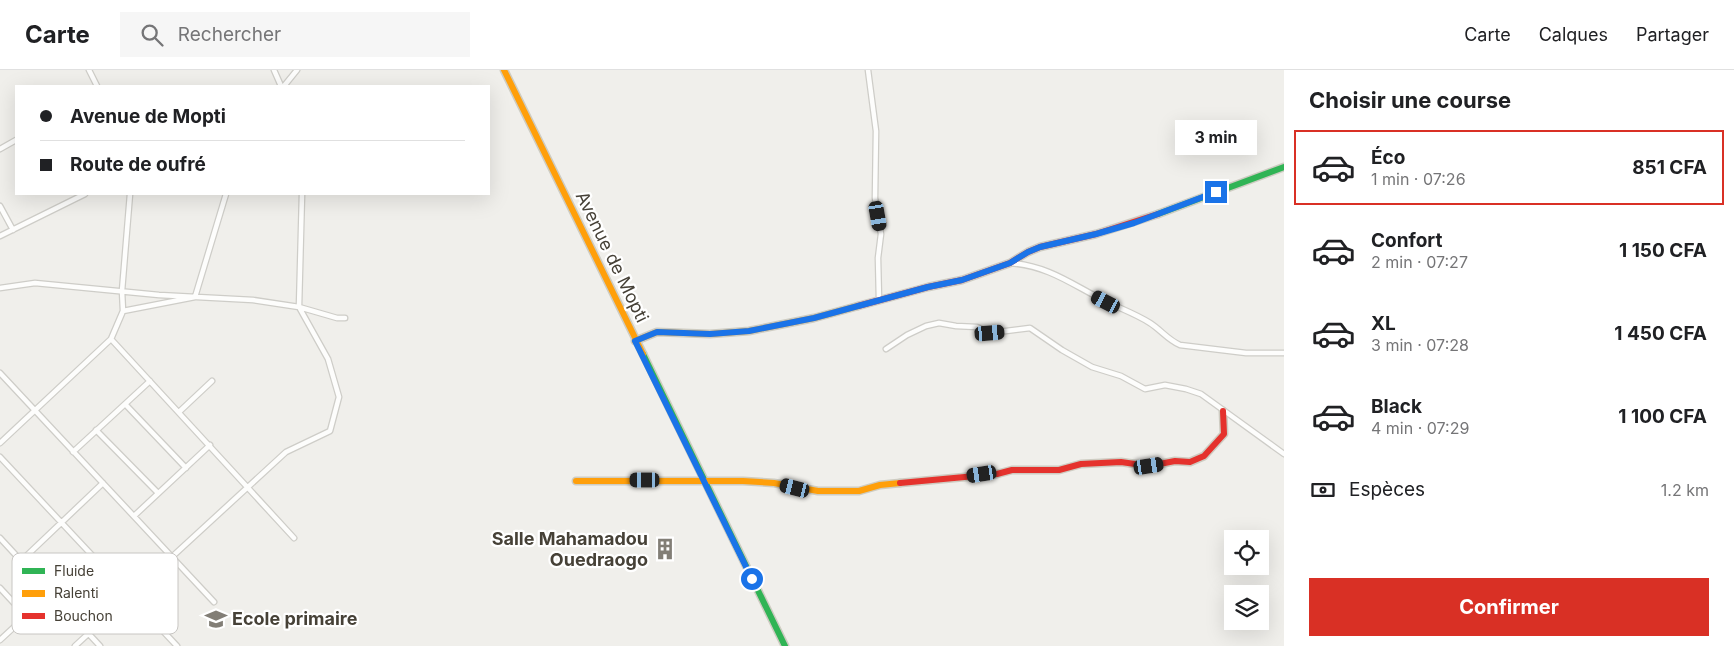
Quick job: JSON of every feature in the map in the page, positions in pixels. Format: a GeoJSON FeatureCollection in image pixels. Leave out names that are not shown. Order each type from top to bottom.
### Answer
{"type":"FeatureCollection","features":[{"type":"Feature","properties":{"kind":"street"},"geometry":{"type":"LineString","coordinates":[[89,70],[96,85]]}},
{"type":"Feature","properties":{"kind":"street"},"geometry":{"type":"LineString","coordinates":[[274,70],[282,85]]}},
{"type":"Feature","properties":{"kind":"street"},"geometry":{"type":"LineString","coordinates":[[283,85],[298,70]]}},
{"type":"Feature","properties":{"kind":"street","name":"Avenue de Mopti"},"geometry":{"type":"LineString","coordinates":[[504,70],[785,646]]}},
{"type":"Feature","properties":{"kind":"street"},"geometry":{"type":"LineString","coordinates":[[868,70],[876,131],[874,198],[881,234],[878,258],[879,300]]}},
{"type":"Feature","properties":{"kind":"street"},"geometry":{"type":"LineString","coordinates":[[0,149],[15,141]]}},
{"type":"Feature","properties":{"kind":"street"},"geometry":{"type":"LineString","coordinates":[[635,341],[657,332],[710,334],[749,331],[814,318],[962,280],[1010,263],[1040,247],[1134,223],[1284,167]]}},
{"type":"Feature","properties":{"kind":"street"},"geometry":{"type":"LineString","coordinates":[[0,236],[83,195]]}},
{"type":"Feature","properties":{"kind":"street"},"geometry":{"type":"LineString","coordinates":[[0,443],[111,339],[123,311],[122,291],[130,195]]}},
{"type":"Feature","properties":{"kind":"street"},"geometry":{"type":"LineString","coordinates":[[195,297],[226,195]]}},
{"type":"Feature","properties":{"kind":"street"},"geometry":{"type":"LineString","coordinates":[[176,553],[286,452],[330,431],[339,397],[328,360],[299,307],[302,195]]}},
{"type":"Feature","properties":{"kind":"street"},"geometry":{"type":"LineString","coordinates":[[0,206],[13,230]]}},
{"type":"Feature","properties":{"kind":"street"},"geometry":{"type":"LineString","coordinates":[[1010,263],[1028,264],[1053,272],[1081,289],[1150,323],[1170,341],[1180,345],[1246,353],[1284,353]]}},
{"type":"Feature","properties":{"kind":"street"},"geometry":{"type":"LineString","coordinates":[[0,288],[35,283],[195,297],[253,300],[299,307],[337,318],[345,318]]}},
{"type":"Feature","properties":{"kind":"street"},"geometry":{"type":"LineString","coordinates":[[123,311],[195,297]]}},
{"type":"Feature","properties":{"kind":"street"},"geometry":{"type":"LineString","coordinates":[[886,350],[907,335],[939,323],[977,327],[990,333],[1030,328],[1062,350],[1092,367],[1121,376],[1144,390],[1164,385],[1201,394],[1284,454]]}},
{"type":"Feature","properties":{"kind":"street"},"geometry":{"type":"LineString","coordinates":[[111,339],[294,538]]}},
{"type":"Feature","properties":{"kind":"street"},"geometry":{"type":"LineString","coordinates":[[0,373],[168,553]]}},
{"type":"Feature","properties":{"kind":"street"},"geometry":{"type":"LineString","coordinates":[[73,452],[150,381]]}},
{"type":"Feature","properties":{"kind":"street"},"geometry":{"type":"LineString","coordinates":[[179,412],[212,381]]}},
{"type":"Feature","properties":{"kind":"street"},"geometry":{"type":"LineString","coordinates":[[125,404],[186,468]]}},
{"type":"Feature","properties":{"kind":"street"},"geometry":{"type":"LineString","coordinates":[[576,481],[703,480],[774,483],[818,491],[859,491],[880,485],[960,479],[1012,470],[1059,470],[1081,464],[1121,462],[1149,466],[1175,461],[1190,462],[1204,456],[1224,434],[1223,410]]}},
{"type":"Feature","properties":{"kind":"street"},"geometry":{"type":"LineString","coordinates":[[96,430],[158,493]]}},
{"type":"Feature","properties":{"kind":"street"},"geometry":{"type":"LineString","coordinates":[[134,516],[210,445]]}},
{"type":"Feature","properties":{"kind":"street"},"geometry":{"type":"LineString","coordinates":[[0,457],[90,553]]}},
{"type":"Feature","properties":{"kind":"street"},"geometry":{"type":"LineString","coordinates":[[29,553],[103,483]]}},
{"type":"Feature","properties":{"kind":"street"},"geometry":{"type":"LineString","coordinates":[[0,538],[14,553]]}},
{"type":"Feature","properties":{"kind":"street"},"geometry":{"type":"LineString","coordinates":[[178,563],[214,602]]}},
{"type":"Feature","properties":{"kind":"street"},"geometry":{"type":"LineString","coordinates":[[0,588],[12,601]]}},
{"type":"Feature","properties":{"kind":"street"},"geometry":{"type":"LineString","coordinates":[[0,640],[12,629]]}},
{"type":"Feature","properties":{"kind":"street"},"geometry":{"type":"LineString","coordinates":[[75,646],[88,634],[100,646]]}},
{"type":"Feature","properties":{"kind":"street"},"geometry":{"type":"LineString","coordinates":[[166,634],[177,646]]}},
{"type":"Feature","properties":{"kind":"traffic: fast"},"geometry":{"type":"LineString","coordinates":[[1158,214],[1284,167]]}},
{"type":"Feature","properties":{"kind":"traffic: fast"},"geometry":{"type":"LineString","coordinates":[[643,354],[785,646]]}},
{"type":"Feature","properties":{"kind":"traffic: slow"},"geometry":{"type":"LineString","coordinates":[[504,70],[643,354]]}},
{"type":"Feature","properties":{"kind":"traffic: slow"},"geometry":{"type":"LineString","coordinates":[[635,341],[657,332],[710,334],[749,331],[814,318],[858,306]]}},
{"type":"Feature","properties":{"kind":"traffic: slow"},"geometry":{"type":"LineString","coordinates":[[576,481],[743,481],[774,483],[818,491],[859,491],[880,485],[900,483]]}},
{"type":"Feature","properties":{"kind":"traffic: jam"},"geometry":{"type":"LineString","coordinates":[[858,306],[962,280],[1010,263],[1040,247],[1096,234],[1158,214]]}},
{"type":"Feature","properties":{"kind":"traffic: jam"},"geometry":{"type":"LineString","coordinates":[[900,483],[997,474],[1012,470],[1059,470],[1081,464],[1121,462],[1149,466],[1175,461],[1190,462],[1204,456],[1224,434],[1223,411]]}},
{"type":"Feature","properties":{"kind":"place","name":"Salle Mahamadou Ouedraogo"},"geometry":{"type":"Point","coordinates":[665,549]}},
{"type":"Feature","properties":{"kind":"place","name":"Ecole primaire"},"geometry":{"type":"Point","coordinates":[216,619]}},
{"type":"Feature","properties":{"kind":"route"},"geometry":{"type":"LineString","coordinates":[[752,579],[635,341],[657,332],[710,334],[749,331],[814,318],[928,287],[962,280],[1010,263],[1040,247],[1134,223],[1216,192]]}}]}
